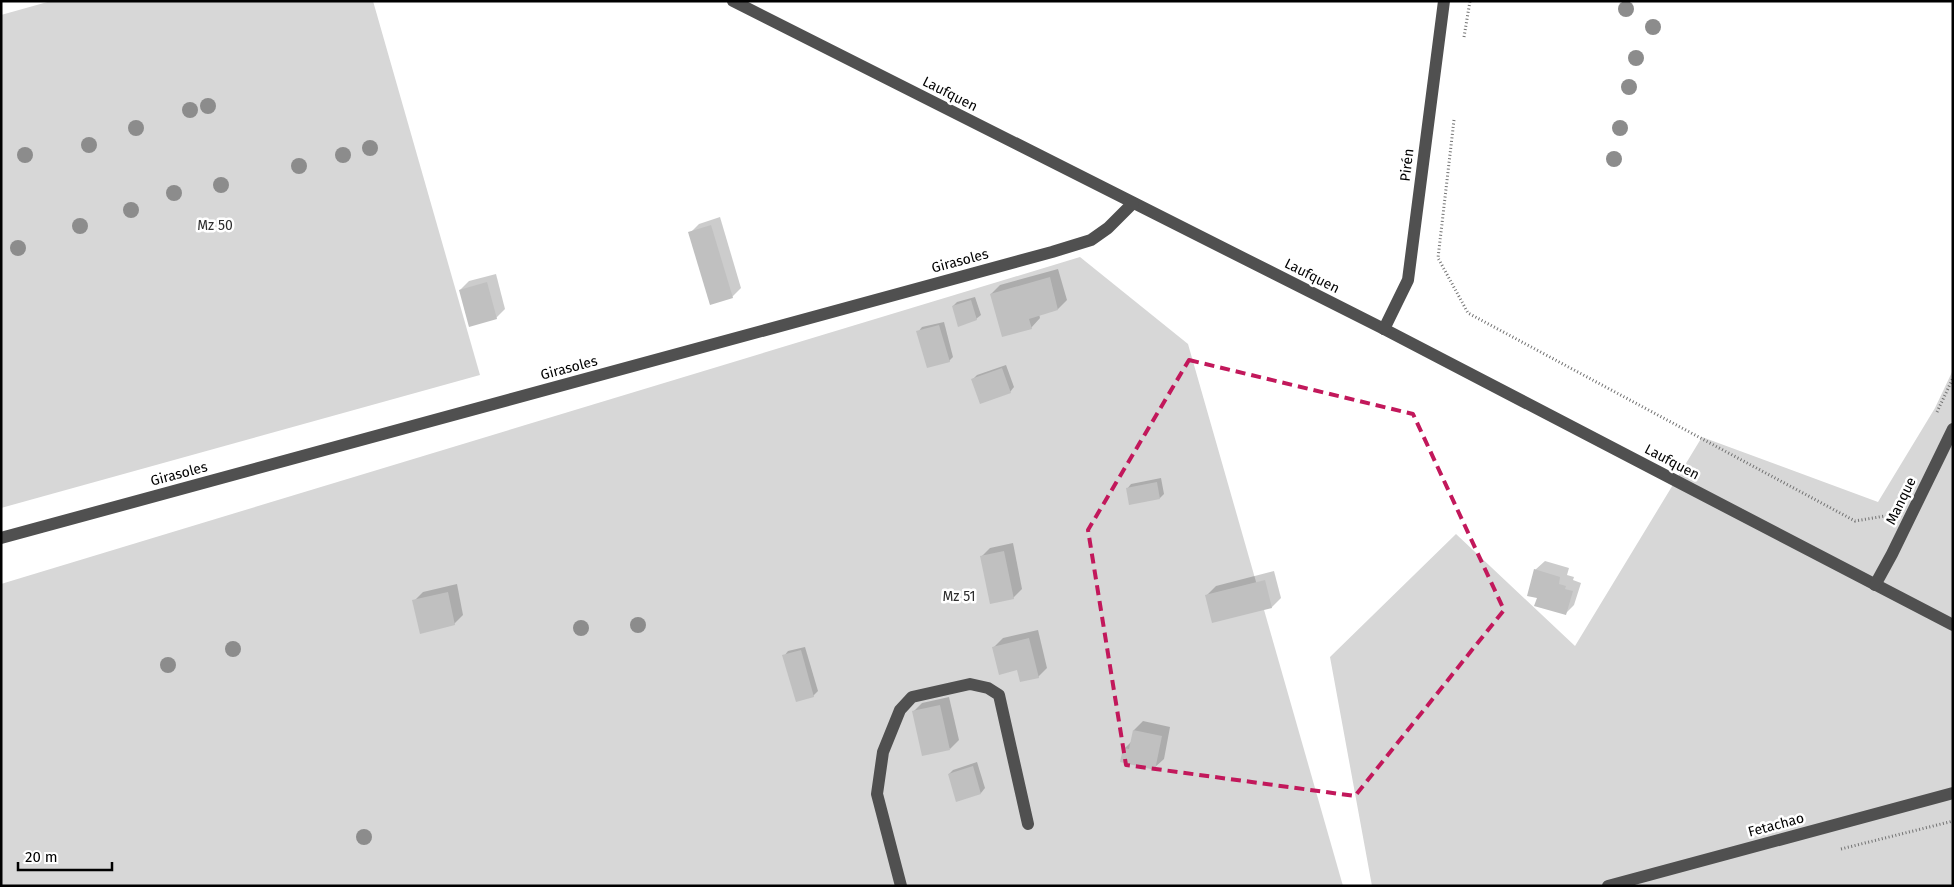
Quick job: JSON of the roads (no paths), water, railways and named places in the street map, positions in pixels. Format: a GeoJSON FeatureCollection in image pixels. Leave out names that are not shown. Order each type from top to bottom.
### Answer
{"type":"FeatureCollection","features":[{"type":"Feature","properties":{"kind":"street","name":"Laufquen"},"geometry":{"type":"LineString","coordinates":[[733,1],[1384,329],[1953,625]]}},
{"type":"Feature","properties":{"kind":"street","name":"Pirén"},"geometry":{"type":"LineString","coordinates":[[1384,329],[1408,280],[1444,1]]}},
{"type":"Feature","properties":{"kind":"street","name":"Girasoles"},"geometry":{"type":"LineString","coordinates":[[1,538],[1052,252],[1091,240],[1108,228],[1133,203]]}},
{"type":"Feature","properties":{"kind":"street","name":"Manque"},"geometry":{"type":"LineString","coordinates":[[1875,585],[1953,428]]}},
{"type":"Feature","properties":{"kind":"street"},"geometry":{"type":"LineString","coordinates":[[901,886],[877,794],[883,752],[900,710],[912,697],[970,684],[988,688],[999,695],[1028,824]]}},
{"type":"Feature","properties":{"kind":"street","name":"Fetachao"},"geometry":{"type":"LineString","coordinates":[[1608,886],[1953,793]]}},
{"type":"Feature","properties":{"kind":"park label","name":"Mz 50"},"geometry":{"type":"Point","coordinates":[215,225]}},
{"type":"Feature","properties":{"kind":"park label","name":"Mz 51"},"geometry":{"type":"Point","coordinates":[959,596]}}]}
